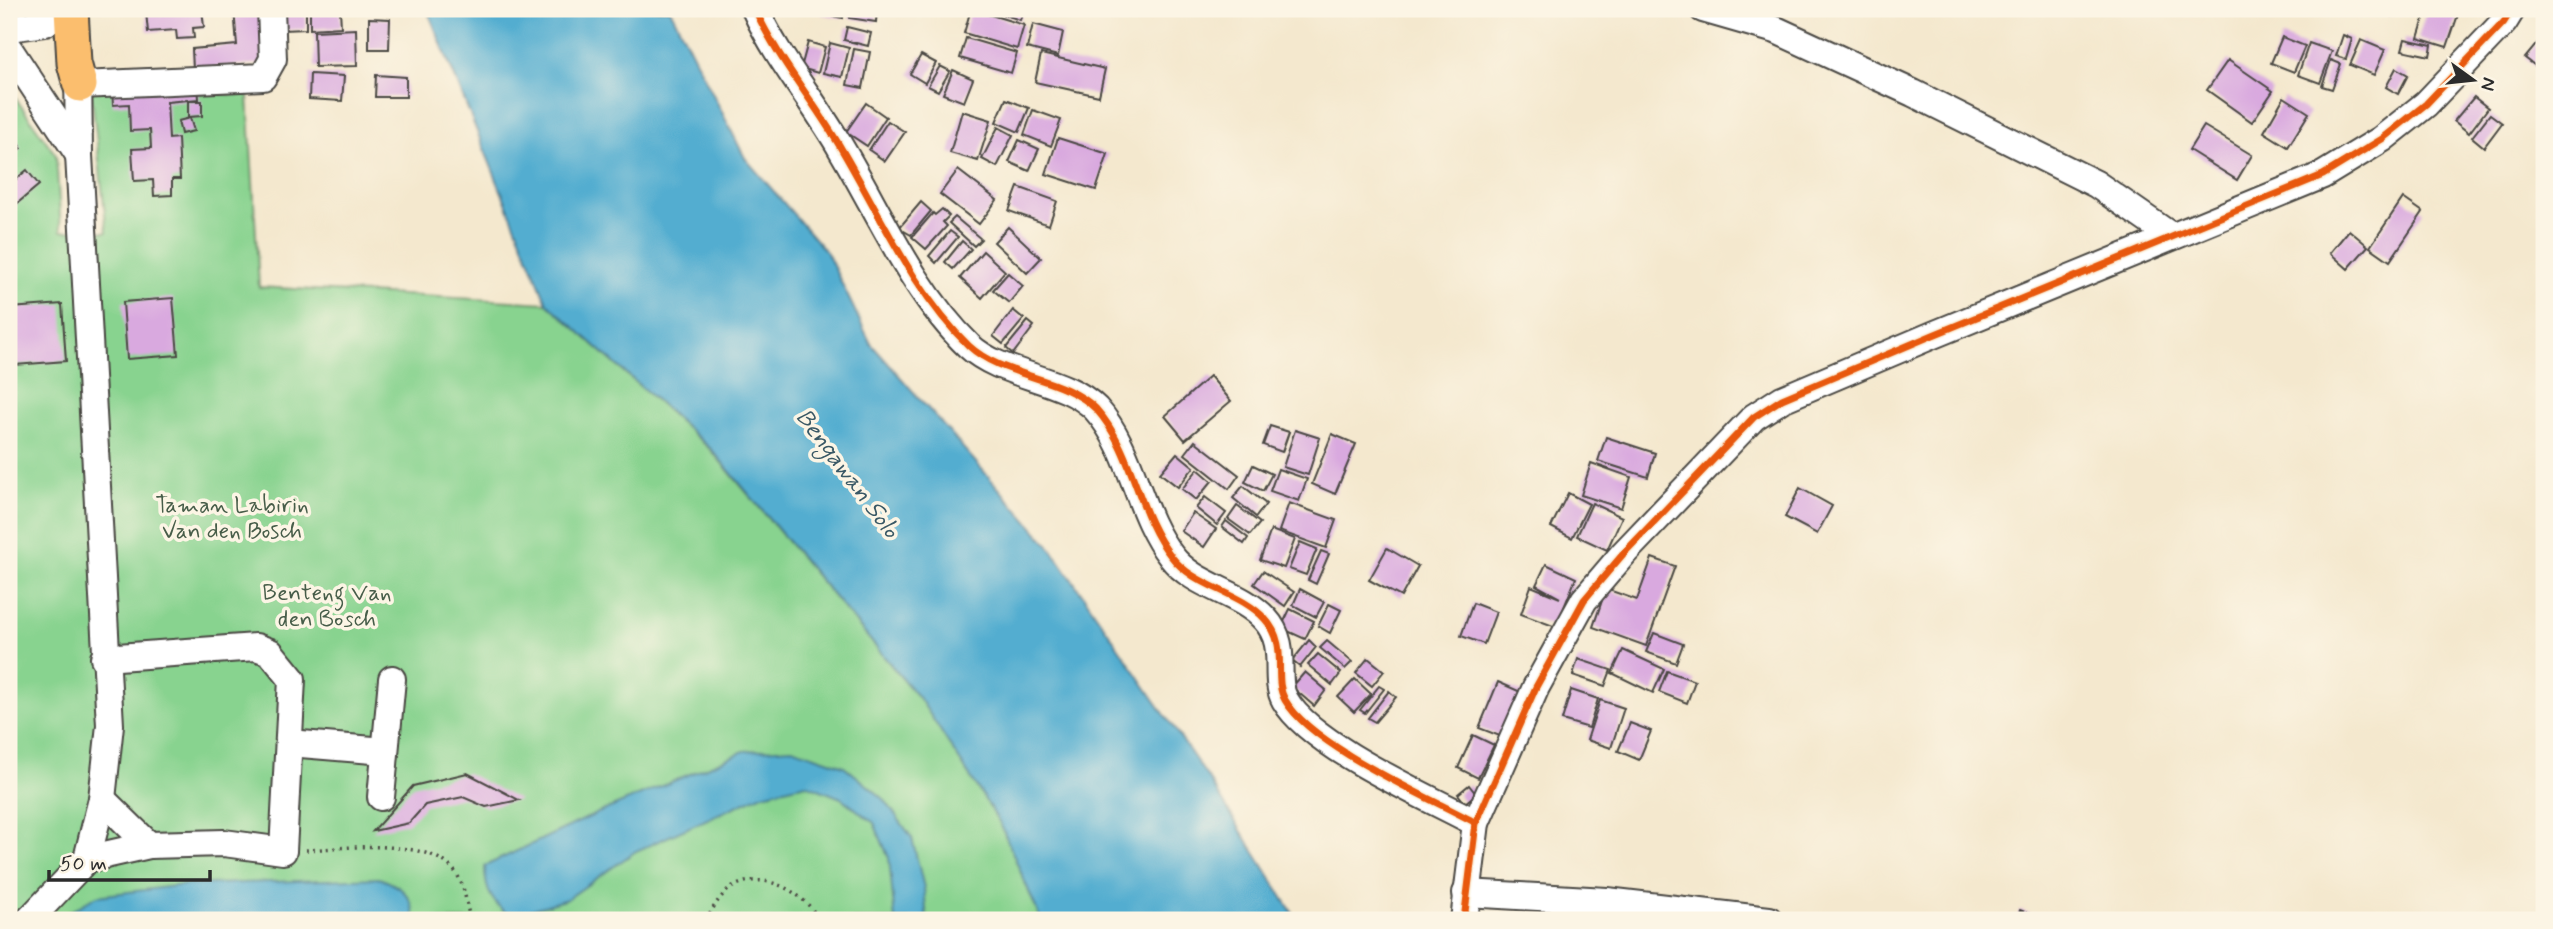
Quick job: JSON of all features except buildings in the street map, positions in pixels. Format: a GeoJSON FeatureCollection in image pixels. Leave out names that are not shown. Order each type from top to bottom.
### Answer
{"type":"FeatureCollection","features":[{"type":"Feature","properties":{"kind":"main road"},"geometry":{"type":"LineString","coordinates":[[71,9],[74,63],[80,85]]}},
{"type":"Feature","properties":{"kind":"street"},"geometry":{"type":"LineString","coordinates":[[9,28],[46,23],[71,9]]}},
{"type":"Feature","properties":{"kind":"street"},"geometry":{"type":"LineString","coordinates":[[29,920],[87,859],[102,799],[110,725],[104,658],[93,382],[79,155],[80,85],[263,77],[273,59],[271,9]]}},
{"type":"Feature","properties":{"kind":"street"},"geometry":{"type":"LineString","coordinates":[[755,9],[771,43],[841,148],[880,222],[944,318],[971,348],[1008,368],[1082,397],[1095,409],[1115,437],[1145,508],[1170,555],[1195,577],[1256,610],[1271,626],[1281,658],[1283,697],[1292,710],[1344,752],[1476,822]]}},
{"type":"Feature","properties":{"kind":"street"},"geometry":{"type":"LineString","coordinates":[[1703,9],[1776,30],[1913,93],[2096,184],[2171,236]]}},
{"type":"Feature","properties":{"kind":"street"},"geometry":{"type":"LineString","coordinates":[[1464,920],[1476,822],[1536,687],[1584,600],[1657,517],[1754,417],[1782,399],[2171,236],[2242,211],[2323,175],[2382,139],[2426,104],[2504,22],[2512,9]]}},
{"type":"Feature","properties":{"kind":"street"},"geometry":{"type":"LineString","coordinates":[[9,49],[79,155]]}},
{"type":"Feature","properties":{"kind":"street"},"geometry":{"type":"LineString","coordinates":[[87,859],[149,845],[223,843],[283,850],[292,679],[270,652],[256,647],[104,658]]}},
{"type":"Feature","properties":{"kind":"street"},"geometry":{"type":"LineString","coordinates":[[381,797],[392,679]]}},
{"type":"Feature","properties":{"kind":"street"},"geometry":{"type":"LineString","coordinates":[[289,743],[385,751]]}},
{"type":"Feature","properties":{"kind":"street"},"geometry":{"type":"LineString","coordinates":[[102,799],[149,845]]}},
{"type":"Feature","properties":{"kind":"street"},"geometry":{"type":"LineString","coordinates":[[1466,893],[1606,901],[1769,920]]}},
{"type":"Feature","properties":{"kind":"path"},"geometry":{"type":"LineString","coordinates":[[283,850],[408,848],[436,855],[459,877],[470,920]]}},
{"type":"Feature","properties":{"kind":"path"},"geometry":{"type":"LineString","coordinates":[[706,920],[725,892],[744,883],[764,880],[782,885],[803,898],[819,920]]}},
{"type":"Feature","properties":{"kind":"green space","name":"Benteng Van den Bosch"},"geometry":{"type":"Polygon","coordinates":[[[9,89],[56,155],[61,231],[107,232],[91,89],[248,95],[259,287],[547,303],[711,450],[922,702],[1000,823],[1041,920],[9,920],[9,89]]]}},
{"type":"Feature","properties":{"kind":"water","name":"Bengawan Solo"},"geometry":{"type":"Polygon","coordinates":[[[427,9],[670,9],[745,158],[827,253],[871,344],[1048,544],[1208,778],[1297,920],[1041,920],[1000,823],[922,702],[712,450],[547,303],[427,9]]]}},
{"type":"Feature","properties":{"kind":"water"},"geometry":{"type":"Polygon","coordinates":[[[792,748],[844,766],[884,799],[912,838],[924,888],[927,920],[895,920],[889,858],[874,823],[841,798],[806,784],[763,794],[636,851],[567,899],[528,911],[506,913],[489,892],[485,866],[598,813],[744,751],[792,748]]]}},
{"type":"Feature","properties":{"kind":"water"},"geometry":{"type":"Polygon","coordinates":[[[379,878],[399,887],[408,896],[414,917],[411,920],[63,920],[71,911],[97,896],[183,885],[379,878]]]}},
{"type":"Feature","properties":{"kind":"cycle path"},"geometry":{"type":"LineString","coordinates":[[755,9],[774,46],[842,150],[899,252],[949,325],[983,356],[1068,390],[1096,409],[1119,443],[1150,521],[1171,556],[1192,575],[1243,602],[1273,629],[1279,650],[1281,691],[1299,717],[1319,735],[1372,769],[1476,823]]}},
{"type":"Feature","properties":{"kind":"cycle path"},"geometry":{"type":"LineString","coordinates":[[1464,920],[1476,823],[1536,687],[1584,600],[1624,553],[1754,417],[1782,399],[2323,175],[2382,139],[2426,104],[2504,22],[2512,9]]}},
{"type":"Feature","properties":{"kind":"park label","name":"Taman Labirin Van den Bosch"},"geometry":{"type":"Point","coordinates":[232,517]}}]}
